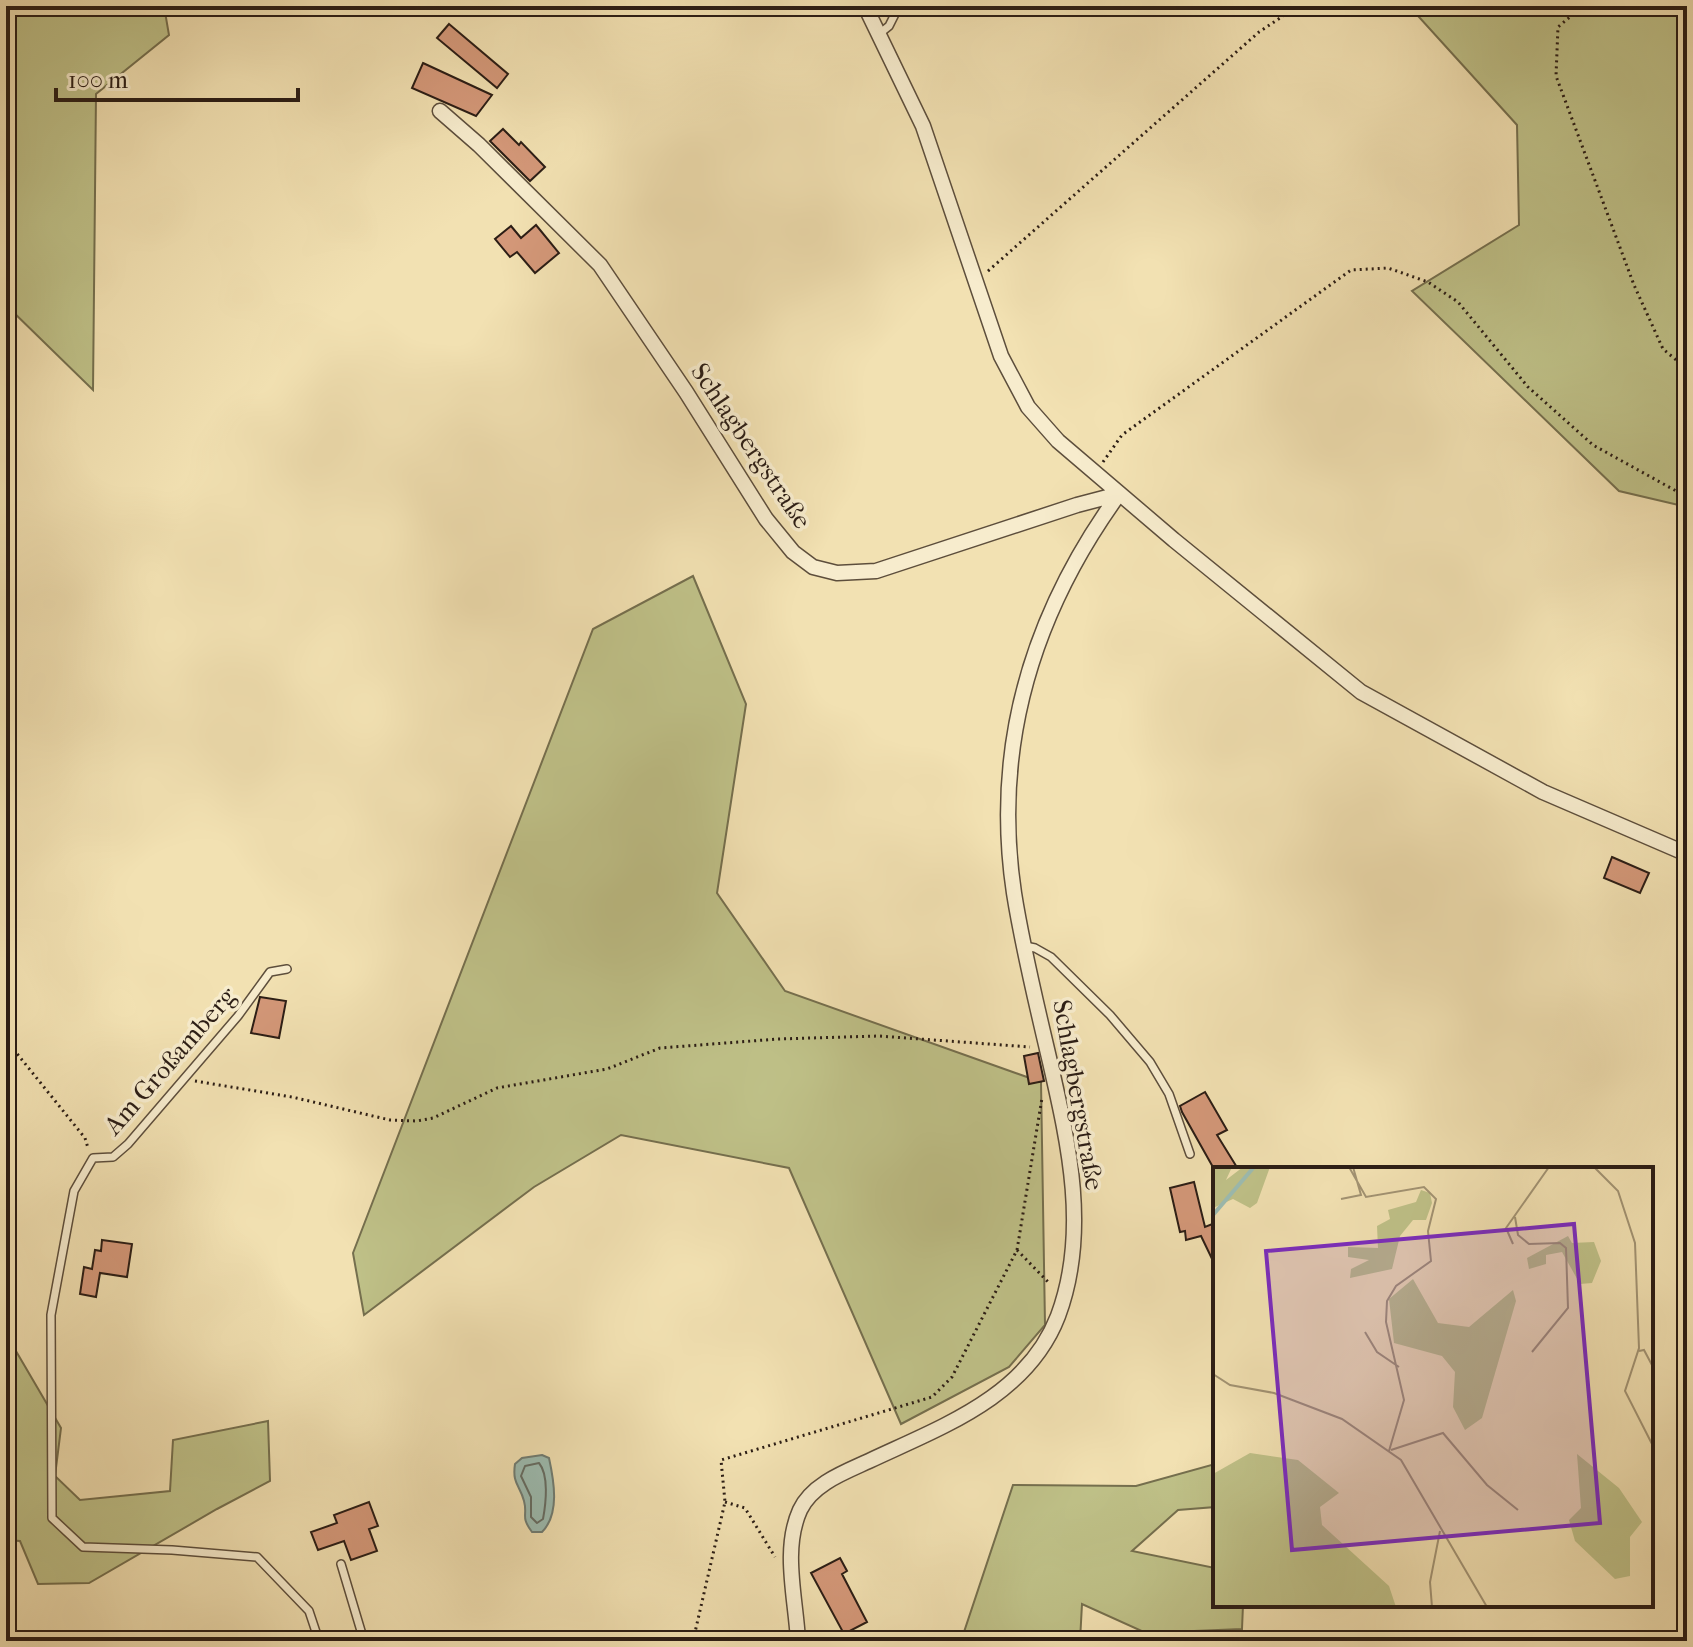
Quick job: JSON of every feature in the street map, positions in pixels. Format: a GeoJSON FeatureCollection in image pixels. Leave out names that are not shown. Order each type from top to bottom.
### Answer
{"type":"FeatureCollection","features":[{"type":"Feature","properties":{"kind":"street"},"geometry":{"type":"LineString","coordinates":[[865,6],[923,126],[1001,356],[1028,407],[1058,441],[1361,692],[1543,792],[1687,854]]}},
{"type":"Feature","properties":{"kind":"street","name":"Schlagbergstraße"},"geometry":{"type":"LineString","coordinates":[[440,111],[479,145],[600,265],[686,392],[766,519],[793,552],[813,567],[837,573],[876,571],[1119,494]]}},
{"type":"Feature","properties":{"kind":"street","name":"Schlagbergstraße"},"geometry":{"type":"LineString","coordinates":[[798,1641],[792,1574],[800,1510],[816,1490],[848,1470],[964,1416],[998,1394],[1030,1364],[1053,1327],[1063,1298],[1073,1246],[1074,1201],[1067,1139],[1014,892],[1009,828],[1009,764],[1026,680],[1057,599],[1079,555],[1119,494]]}},
{"type":"Feature","properties":{"kind":"lane"},"geometry":{"type":"LineString","coordinates":[[879,34],[889,26],[899,6]]}},
{"type":"Feature","properties":{"kind":"lane","name":"Schlagbergstraße"},"geometry":{"type":"LineString","coordinates":[[1025,946],[1051,957],[1136,1043],[1165,1086],[1190,1154]]}},
{"type":"Feature","properties":{"kind":"lane","name":"Am Großamberg"},"geometry":{"type":"LineString","coordinates":[[287,969],[270,972],[238,1016],[128,1144],[113,1157],[93,1158],[74,1191],[51,1315],[52,1518],[83,1547],[257,1557],[309,1611],[319,1641]]}},
{"type":"Feature","properties":{"kind":"lane"},"geometry":{"type":"LineString","coordinates":[[341,1564],[364,1641]]}},
{"type":"Feature","properties":{"kind":"path"},"geometry":{"type":"LineString","coordinates":[[974,282],[1259,32],[1298,6]]}},
{"type":"Feature","properties":{"kind":"path"},"geometry":{"type":"LineString","coordinates":[[1583,6],[1558,27],[1556,76],[1634,285],[1663,349],[1687,369]]}},
{"type":"Feature","properties":{"kind":"path"},"geometry":{"type":"LineString","coordinates":[[1096,474],[1122,435],[1351,270],[1388,268],[1428,282],[1458,302],[1528,387],[1593,445],[1680,496],[1687,497]]}},
{"type":"Feature","properties":{"kind":"path"},"geometry":{"type":"LineString","coordinates":[[183,1079],[292,1097],[390,1120],[417,1121],[433,1118],[497,1088],[607,1069],[660,1048],[778,1039],[879,1036],[1017,1045],[1037,1048],[1049,1056]]}},
{"type":"Feature","properties":{"kind":"path"},"geometry":{"type":"LineString","coordinates":[[6,1040],[85,1138],[93,1158]]}},
{"type":"Feature","properties":{"kind":"path"},"geometry":{"type":"LineString","coordinates":[[693,1641],[725,1502],[721,1460],[932,1397],[952,1377],[1017,1250],[1044,1086]]}},
{"type":"Feature","properties":{"kind":"path"},"geometry":{"type":"LineString","coordinates":[[1017,1250],[1063,1298]]}},
{"type":"Feature","properties":{"kind":"path"},"geometry":{"type":"LineString","coordinates":[[725,1502],[745,1508],[778,1561],[792,1574]]}},
{"type":"Feature","properties":{"kind":"green space"},"geometry":{"type":"Polygon","coordinates":[[[6,6],[164,6],[169,35],[96,94],[93,390],[6,305],[6,6]]]}},
{"type":"Feature","properties":{"kind":"green space"},"geometry":{"type":"Polygon","coordinates":[[[1409,6],[1687,6],[1687,507],[1619,491],[1412,291],[1519,225],[1517,125],[1409,6]]]}},
{"type":"Feature","properties":{"kind":"green space"},"geometry":{"type":"Polygon","coordinates":[[[693,576],[746,704],[717,893],[785,991],[1041,1082],[1045,1325],[1009,1367],[901,1424],[789,1168],[621,1135],[534,1187],[364,1315],[353,1253],[593,629],[693,576]]]}},
{"type":"Feature","properties":{"kind":"green space"},"geometry":{"type":"Polygon","coordinates":[[[6,1334],[61,1428],[55,1476],[80,1500],[170,1491],[173,1440],[268,1421],[270,1481],[89,1583],[38,1584],[20,1541],[6,1540],[6,1334]]]}},
{"type":"Feature","properties":{"kind":"green space"},"geometry":{"type":"Polygon","coordinates":[[[1213,1465],[1213,1507],[1178,1510],[1132,1551],[1213,1568],[1213,1607],[1243,1607],[1242,1629],[1146,1633],[1082,1604],[1080,1641],[961,1641],[1013,1485],[1136,1486],[1213,1465]]]}},
{"type":"Feature","properties":{"kind":"water"},"geometry":{"type":"Polygon","coordinates":[[[542,1455],[549,1458],[554,1487],[553,1507],[548,1525],[542,1532],[532,1532],[526,1523],[524,1501],[514,1471],[515,1464],[522,1458],[542,1455]]]}},
{"type":"Feature","properties":{"kind":"building"},"geometry":{"type":"Polygon","coordinates":[[[449,24],[508,74],[497,88],[437,38],[449,24]]]}},
{"type":"Feature","properties":{"kind":"building"},"geometry":{"type":"Polygon","coordinates":[[[423,63],[492,95],[476,116],[412,88],[423,63]]]}},
{"type":"Feature","properties":{"kind":"building"},"geometry":{"type":"Polygon","coordinates":[[[503,129],[519,145],[521,142],[545,167],[530,181],[490,141],[503,129]]]}},
{"type":"Feature","properties":{"kind":"building"},"geometry":{"type":"Polygon","coordinates":[[[536,225],[559,253],[535,273],[517,252],[510,257],[495,239],[511,226],[521,238],[536,225]]]}},
{"type":"Feature","properties":{"kind":"building"},"geometry":{"type":"Polygon","coordinates":[[[1612,857],[1649,873],[1640,893],[1604,878],[1612,857]]]}},
{"type":"Feature","properties":{"kind":"building"},"geometry":{"type":"Polygon","coordinates":[[[260,997],[286,1001],[279,1038],[251,1033],[260,997]]]}},
{"type":"Feature","properties":{"kind":"building"},"geometry":{"type":"Polygon","coordinates":[[[1038,1053],[1044,1081],[1029,1084],[1024,1056],[1038,1053]]]}},
{"type":"Feature","properties":{"kind":"building"},"geometry":{"type":"Polygon","coordinates":[[[1205,1092],[1227,1130],[1217,1135],[1237,1167],[1213,1167],[1180,1106],[1205,1092]]]}},
{"type":"Feature","properties":{"kind":"building"},"geometry":{"type":"Polygon","coordinates":[[[1194,1182],[1205,1227],[1213,1224],[1213,1261],[1201,1236],[1186,1240],[1185,1231],[1180,1232],[1170,1188],[1194,1182]]]}},
{"type":"Feature","properties":{"kind":"building"},"geometry":{"type":"Polygon","coordinates":[[[102,1240],[132,1244],[127,1277],[100,1273],[96,1297],[80,1294],[84,1267],[92,1269],[95,1250],[101,1251],[102,1240]]]}},
{"type":"Feature","properties":{"kind":"building"},"geometry":{"type":"Polygon","coordinates":[[[369,1502],[378,1526],[369,1529],[377,1551],[351,1560],[344,1541],[318,1550],[311,1532],[337,1523],[334,1515],[369,1502]]]}},
{"type":"Feature","properties":{"kind":"building"},"geometry":{"type":"Polygon","coordinates":[[[840,1558],[847,1571],[842,1574],[867,1622],[844,1634],[811,1573],[840,1558]]]}}]}
